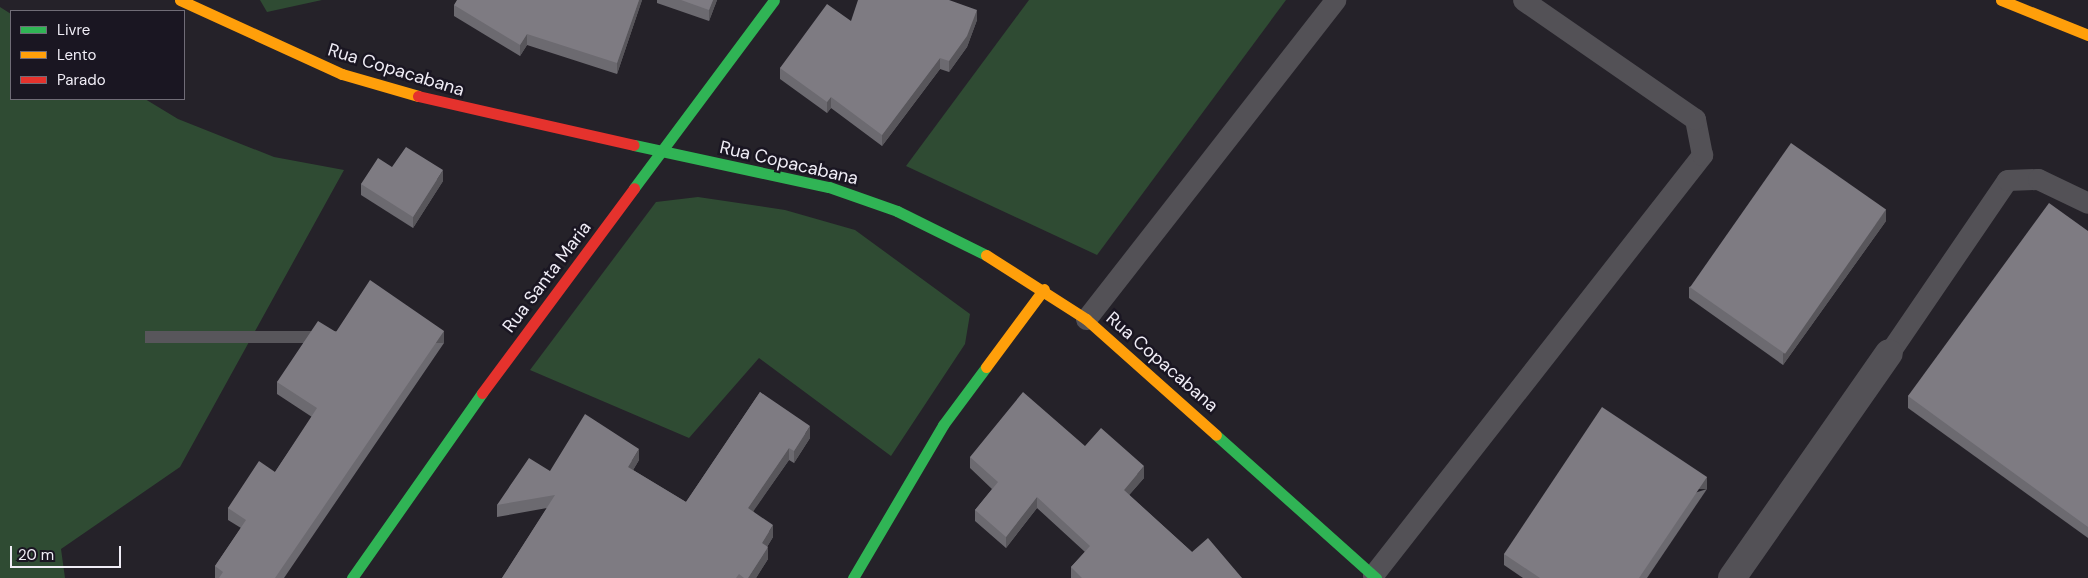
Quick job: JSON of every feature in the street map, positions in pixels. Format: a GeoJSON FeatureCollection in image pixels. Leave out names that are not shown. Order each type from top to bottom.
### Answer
{"type":"FeatureCollection","features":[{"type":"Feature","properties":{"kind":"main road","name":"Rua Copacabana"},"geometry":{"type":"LineString","coordinates":[[180,0],[342,74],[451,106],[829,188],[897,211],[965,241],[1044,289],[1086,320],[1375,576]]}},
{"type":"Feature","properties":{"kind":"main road","name":"Rua Santa Maria"},"geometry":{"type":"LineString","coordinates":[[352,578],[420,476],[663,153],[774,0]]}},
{"type":"Feature","properties":{"kind":"main road"},"geometry":{"type":"LineString","coordinates":[[2001,0],[2088,36]]}},
{"type":"Feature","properties":{"kind":"main road"},"geometry":{"type":"LineString","coordinates":[[854,578],[943,425],[1044,289]]}},
{"type":"Feature","properties":{"kind":"street"},"geometry":{"type":"LineString","coordinates":[[1732,578],[1889,353]]}},
{"type":"Feature","properties":{"kind":"lane"},"geometry":{"type":"LineString","coordinates":[[1086,320],[1335,0]]}},
{"type":"Feature","properties":{"kind":"lane"},"geometry":{"type":"LineString","coordinates":[[1375,576],[1702,155],[1696,119],[1523,0]]}},
{"type":"Feature","properties":{"kind":"lane"},"geometry":{"type":"LineString","coordinates":[[1889,353],[2007,180],[2038,179],[2088,203]]}},
{"type":"Feature","properties":{"kind":"green space"},"geometry":{"type":"Polygon","coordinates":[[[260,0],[322,0],[267,12],[260,0]]]}},
{"type":"Feature","properties":{"kind":"green space"},"geometry":{"type":"Polygon","coordinates":[[[1029,0],[1286,0],[1097,255],[906,166],[1029,0]]]}},
{"type":"Feature","properties":{"kind":"green space"},"geometry":{"type":"Polygon","coordinates":[[[0,7],[10,13],[10,100],[147,100],[178,119],[274,157],[344,170],[180,467],[61,549],[65,578],[0,578],[0,7]]]}},
{"type":"Feature","properties":{"kind":"green space"},"geometry":{"type":"Polygon","coordinates":[[[698,197],[785,210],[855,230],[970,314],[965,344],[891,456],[759,358],[689,438],[530,370],[656,202],[698,197]]]}},
{"type":"Feature","properties":{"kind":"building"},"geometry":{"type":"Polygon","coordinates":[[[457,0],[639,0],[617,63],[527,34],[520,45],[454,5],[457,0]]]}},
{"type":"Feature","properties":{"kind":"building"},"geometry":{"type":"Polygon","coordinates":[[[681,0],[713,0],[709,10],[681,0]]]}},
{"type":"Feature","properties":{"kind":"building"},"geometry":{"type":"Polygon","coordinates":[[[858,0],[949,0],[977,10],[967,36],[949,61],[940,58],[882,135],[831,97],[827,102],[780,68],[827,4],[851,21],[858,0]]]}},
{"type":"Feature","properties":{"kind":"building"},"geometry":{"type":"Polygon","coordinates":[[[1791,143],[1886,210],[1785,354],[1690,287],[1791,143]]]}},
{"type":"Feature","properties":{"kind":"building"},"geometry":{"type":"Polygon","coordinates":[[[406,147],[443,170],[413,217],[361,184],[378,158],[392,167],[406,147]]]}},
{"type":"Feature","properties":{"kind":"building"},"geometry":{"type":"Polygon","coordinates":[[[2049,203],[2088,231],[2088,527],[1908,396],[2049,203]]]}},
{"type":"Feature","properties":{"kind":"building"},"geometry":{"type":"Polygon","coordinates":[[[370,280],[444,331],[275,578],[219,578],[223,572],[215,566],[246,520],[228,508],[259,461],[275,472],[317,408],[277,382],[318,321],[336,332],[370,280]]]}},
{"type":"Feature","properties":{"kind":"building"},"geometry":{"type":"Polygon","coordinates":[[[760,392],[810,426],[794,451],[789,448],[748,508],[773,525],[762,543],[768,547],[748,578],[744,578],[739,574],[736,578],[502,578],[555,495],[497,505],[529,458],[550,471],[585,414],[639,449],[628,467],[686,502],[760,392]]]}},
{"type":"Feature","properties":{"kind":"building"},"geometry":{"type":"Polygon","coordinates":[[[1023,392],[1085,446],[1101,428],[1144,466],[1124,490],[1192,552],[1208,538],[1242,578],[1082,578],[1071,567],[1090,546],[1037,497],[1006,537],[975,510],[998,482],[970,457],[1023,392]]]}},
{"type":"Feature","properties":{"kind":"building"},"geometry":{"type":"Polygon","coordinates":[[[1602,407],[1707,477],[1639,578],[1540,578],[1504,554],[1602,407]]]}},
{"type":"Feature","properties":{"kind":"traffic: fast"},"geometry":{"type":"LineString","coordinates":[[634,188],[774,0]]}},
{"type":"Feature","properties":{"kind":"traffic: fast"},"geometry":{"type":"LineString","coordinates":[[634,145],[829,187],[897,211],[986,255]]}},
{"type":"Feature","properties":{"kind":"traffic: fast"},"geometry":{"type":"LineString","coordinates":[[853,578],[943,425],[986,367]]}},
{"type":"Feature","properties":{"kind":"traffic: fast"},"geometry":{"type":"LineString","coordinates":[[352,578],[482,393]]}},
{"type":"Feature","properties":{"kind":"traffic: fast"},"geometry":{"type":"LineString","coordinates":[[1216,435],[1376,578]]}},
{"type":"Feature","properties":{"kind":"traffic: slow"},"geometry":{"type":"LineString","coordinates":[[180,0],[342,74],[418,96]]}},
{"type":"Feature","properties":{"kind":"traffic: slow"},"geometry":{"type":"LineString","coordinates":[[2001,0],[2088,35]]}},
{"type":"Feature","properties":{"kind":"traffic: slow"},"geometry":{"type":"LineString","coordinates":[[986,255],[1086,319],[1216,435]]}},
{"type":"Feature","properties":{"kind":"traffic: slow"},"geometry":{"type":"LineString","coordinates":[[986,367],[1044,289]]}},
{"type":"Feature","properties":{"kind":"traffic: jam"},"geometry":{"type":"LineString","coordinates":[[418,96],[634,145]]}},
{"type":"Feature","properties":{"kind":"traffic: jam"},"geometry":{"type":"LineString","coordinates":[[482,393],[634,188]]}}]}
